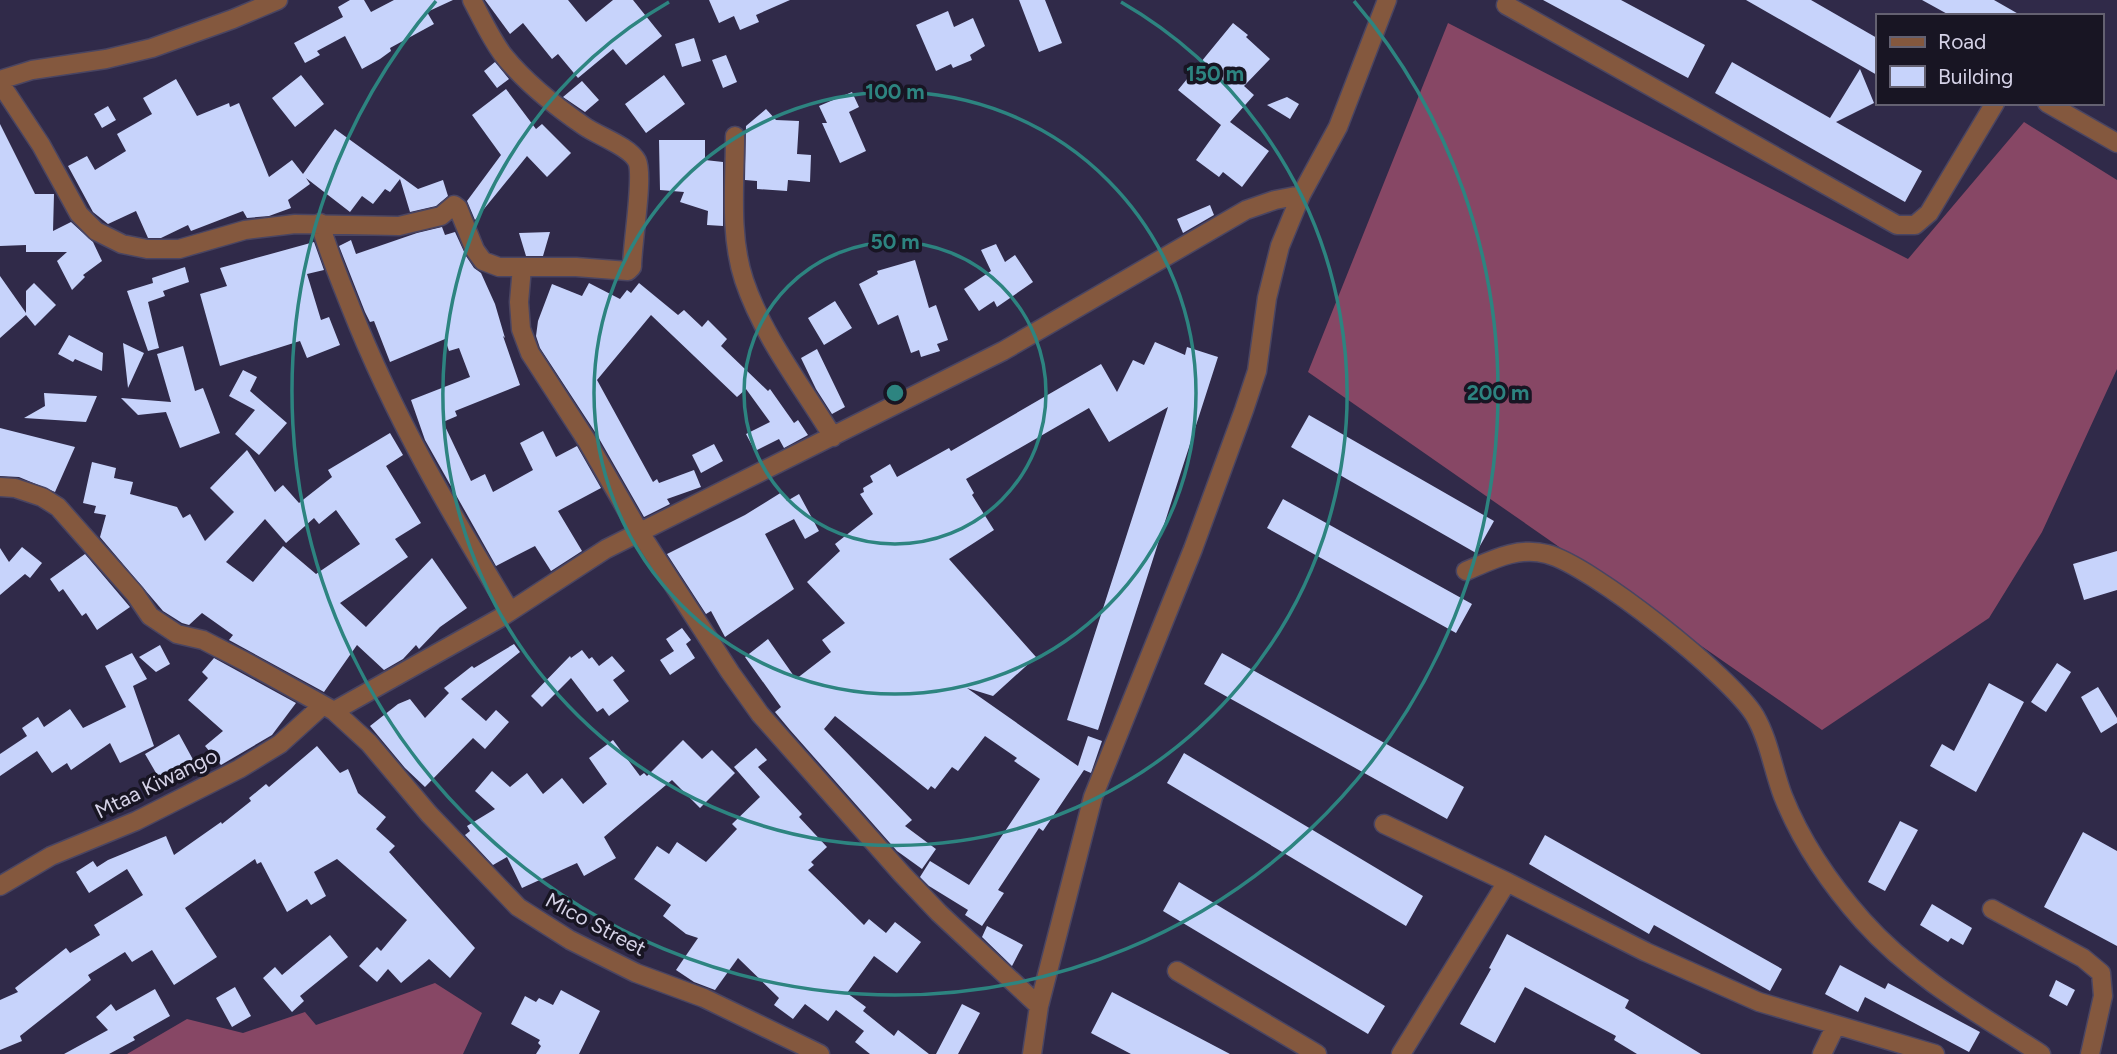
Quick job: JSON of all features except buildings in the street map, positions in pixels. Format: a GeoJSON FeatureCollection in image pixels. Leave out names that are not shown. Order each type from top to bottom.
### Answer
{"type":"FeatureCollection","features":[{"type":"Feature","properties":{"kind":"street"},"geometry":{"type":"LineString","coordinates":[[278,0],[152,48],[106,59],[32,70],[0,82],[41,145],[79,214],[96,231],[122,244],[147,249],[179,248],[245,230],[320,223],[399,226],[441,216],[456,206],[475,250],[483,261],[499,267],[576,267],[623,272],[630,270],[641,177],[637,162],[631,154],[586,128],[527,80],[504,55],[472,0]]}},
{"type":"Feature","properties":{"kind":"street"},"geometry":{"type":"LineString","coordinates":[[1032,1054],[1040,1006],[1093,797],[1193,550],[1257,370],[1267,298],[1280,246],[1301,195],[1338,127],[1387,0]]}},
{"type":"Feature","properties":{"kind":"street"},"geometry":{"type":"LineString","coordinates":[[1506,5],[1897,225],[1914,225],[1929,213],[1994,105]]}},
{"type":"Feature","properties":{"kind":"street"},"geometry":{"type":"LineString","coordinates":[[2050,105],[2117,143]]}},
{"type":"Feature","properties":{"kind":"street"},"geometry":{"type":"LineString","coordinates":[[735,136],[736,240],[743,278],[758,315],[773,342],[833,437]]}},
{"type":"Feature","properties":{"kind":"street","name":"Mtaa Kiwango"},"geometry":{"type":"LineString","coordinates":[[0,886],[51,856],[136,821],[239,769],[280,744],[328,709],[510,611],[606,549],[1003,351],[1246,210],[1301,195]]}},
{"type":"Feature","properties":{"kind":"street"},"geometry":{"type":"LineString","coordinates":[[320,223],[328,250],[399,419],[438,492],[510,611]]}},
{"type":"Feature","properties":{"kind":"street"},"geometry":{"type":"LineString","coordinates":[[522,267],[519,302],[521,330],[530,353],[587,441],[640,533],[730,672],[760,714],[901,874],[939,913],[1040,1006]]}},
{"type":"Feature","properties":{"kind":"street","name":"Mico Street"},"geometry":{"type":"LineString","coordinates":[[0,487],[15,488],[42,496],[58,507],[135,594],[150,616],[177,634],[204,640],[328,709],[369,743],[429,814],[519,907],[570,940],[625,967],[704,998],[820,1054]]}},
{"type":"Feature","properties":{"kind":"street"},"geometry":{"type":"LineString","coordinates":[[1466,571],[1513,552],[1547,553],[1613,590],[1729,684],[1756,718],[1784,799],[1797,826],[1829,878],[1863,921],[1903,961],[2041,1054]]}},
{"type":"Feature","properties":{"kind":"street"},"geometry":{"type":"LineString","coordinates":[[1384,824],[1646,952],[1759,1002],[1935,1054]]}},
{"type":"Feature","properties":{"kind":"street"},"geometry":{"type":"LineString","coordinates":[[1401,1054],[1507,882]]}},
{"type":"Feature","properties":{"kind":"street"},"geometry":{"type":"LineString","coordinates":[[1992,909],[2083,958],[2101,973],[2103,996],[2090,1054]]}},
{"type":"Feature","properties":{"kind":"street"},"geometry":{"type":"LineString","coordinates":[[1177,971],[1317,1054]]}},
{"type":"Feature","properties":{"kind":"street"},"geometry":{"type":"LineString","coordinates":[[1822,1054],[1836,1025]]}},
{"type":"Feature","properties":{"kind":"shaded area"},"geometry":{"type":"Polygon","coordinates":[[[1448,23],[1908,259],[2024,122],[2117,180],[2117,369],[2042,532],[1989,618],[1822,730],[1308,372],[1448,23]]]}},
{"type":"Feature","properties":{"kind":"shaded area"},"geometry":{"type":"Polygon","coordinates":[[[435,983],[482,1013],[463,1054],[127,1054],[187,1019],[243,1033],[305,1012],[316,1025],[435,983]]]}}]}
